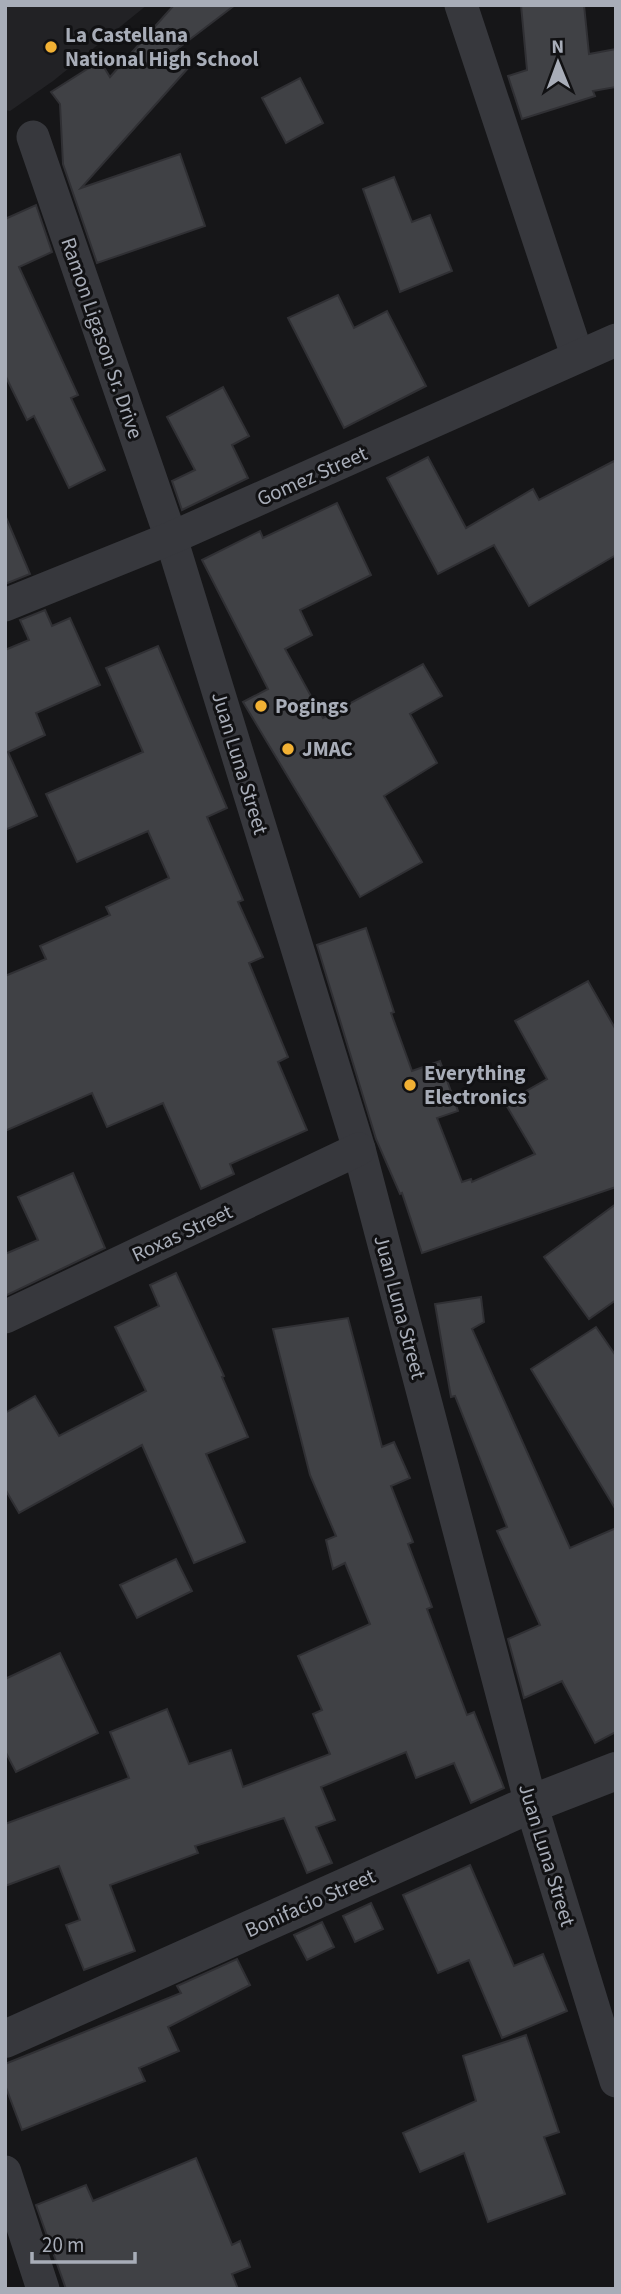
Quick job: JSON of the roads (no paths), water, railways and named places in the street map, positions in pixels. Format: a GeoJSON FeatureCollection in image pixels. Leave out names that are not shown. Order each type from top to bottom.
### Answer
{"type":"FeatureCollection","features":[{"type":"Feature","properties":{"kind":"street"},"geometry":{"type":"LineString","coordinates":[[461,5],[577,355]]}},
{"type":"Feature","properties":{"kind":"street","name":"Ramon Ligason Sr. Drive"},"geometry":{"type":"LineString","coordinates":[[33,138],[171,538]]}},
{"type":"Feature","properties":{"kind":"street","name":"Gomez Street"},"geometry":{"type":"LineString","coordinates":[[5,605],[171,538],[577,355],[616,340]]}},
{"type":"Feature","properties":{"kind":"street","name":"Juan Luna Street"},"geometry":{"type":"LineString","coordinates":[[171,538],[359,1149],[531,1804],[609,2033],[616,2081]]}},
{"type":"Feature","properties":{"kind":"street","name":"Roxas Street"},"geometry":{"type":"LineString","coordinates":[[5,1317],[359,1149]]}},
{"type":"Feature","properties":{"kind":"street","name":"Bonifacio Street"},"geometry":{"type":"LineString","coordinates":[[5,2039],[531,1804],[616,1771]]}},
{"type":"Feature","properties":{"kind":"street"},"geometry":{"type":"LineString","coordinates":[[5,2172],[43,2289]]}},
{"type":"Feature","properties":{"kind":"place","name":"La Castellana National High School"},"geometry":{"type":"Point","coordinates":[51,47]}},
{"type":"Feature","properties":{"kind":"place","name":"Pogings"},"geometry":{"type":"Point","coordinates":[261,706]}},
{"type":"Feature","properties":{"kind":"place","name":"JMAC"},"geometry":{"type":"Point","coordinates":[288,749]}},
{"type":"Feature","properties":{"kind":"place","name":"Everything Electronics"},"geometry":{"type":"Point","coordinates":[410,1085]}}]}
